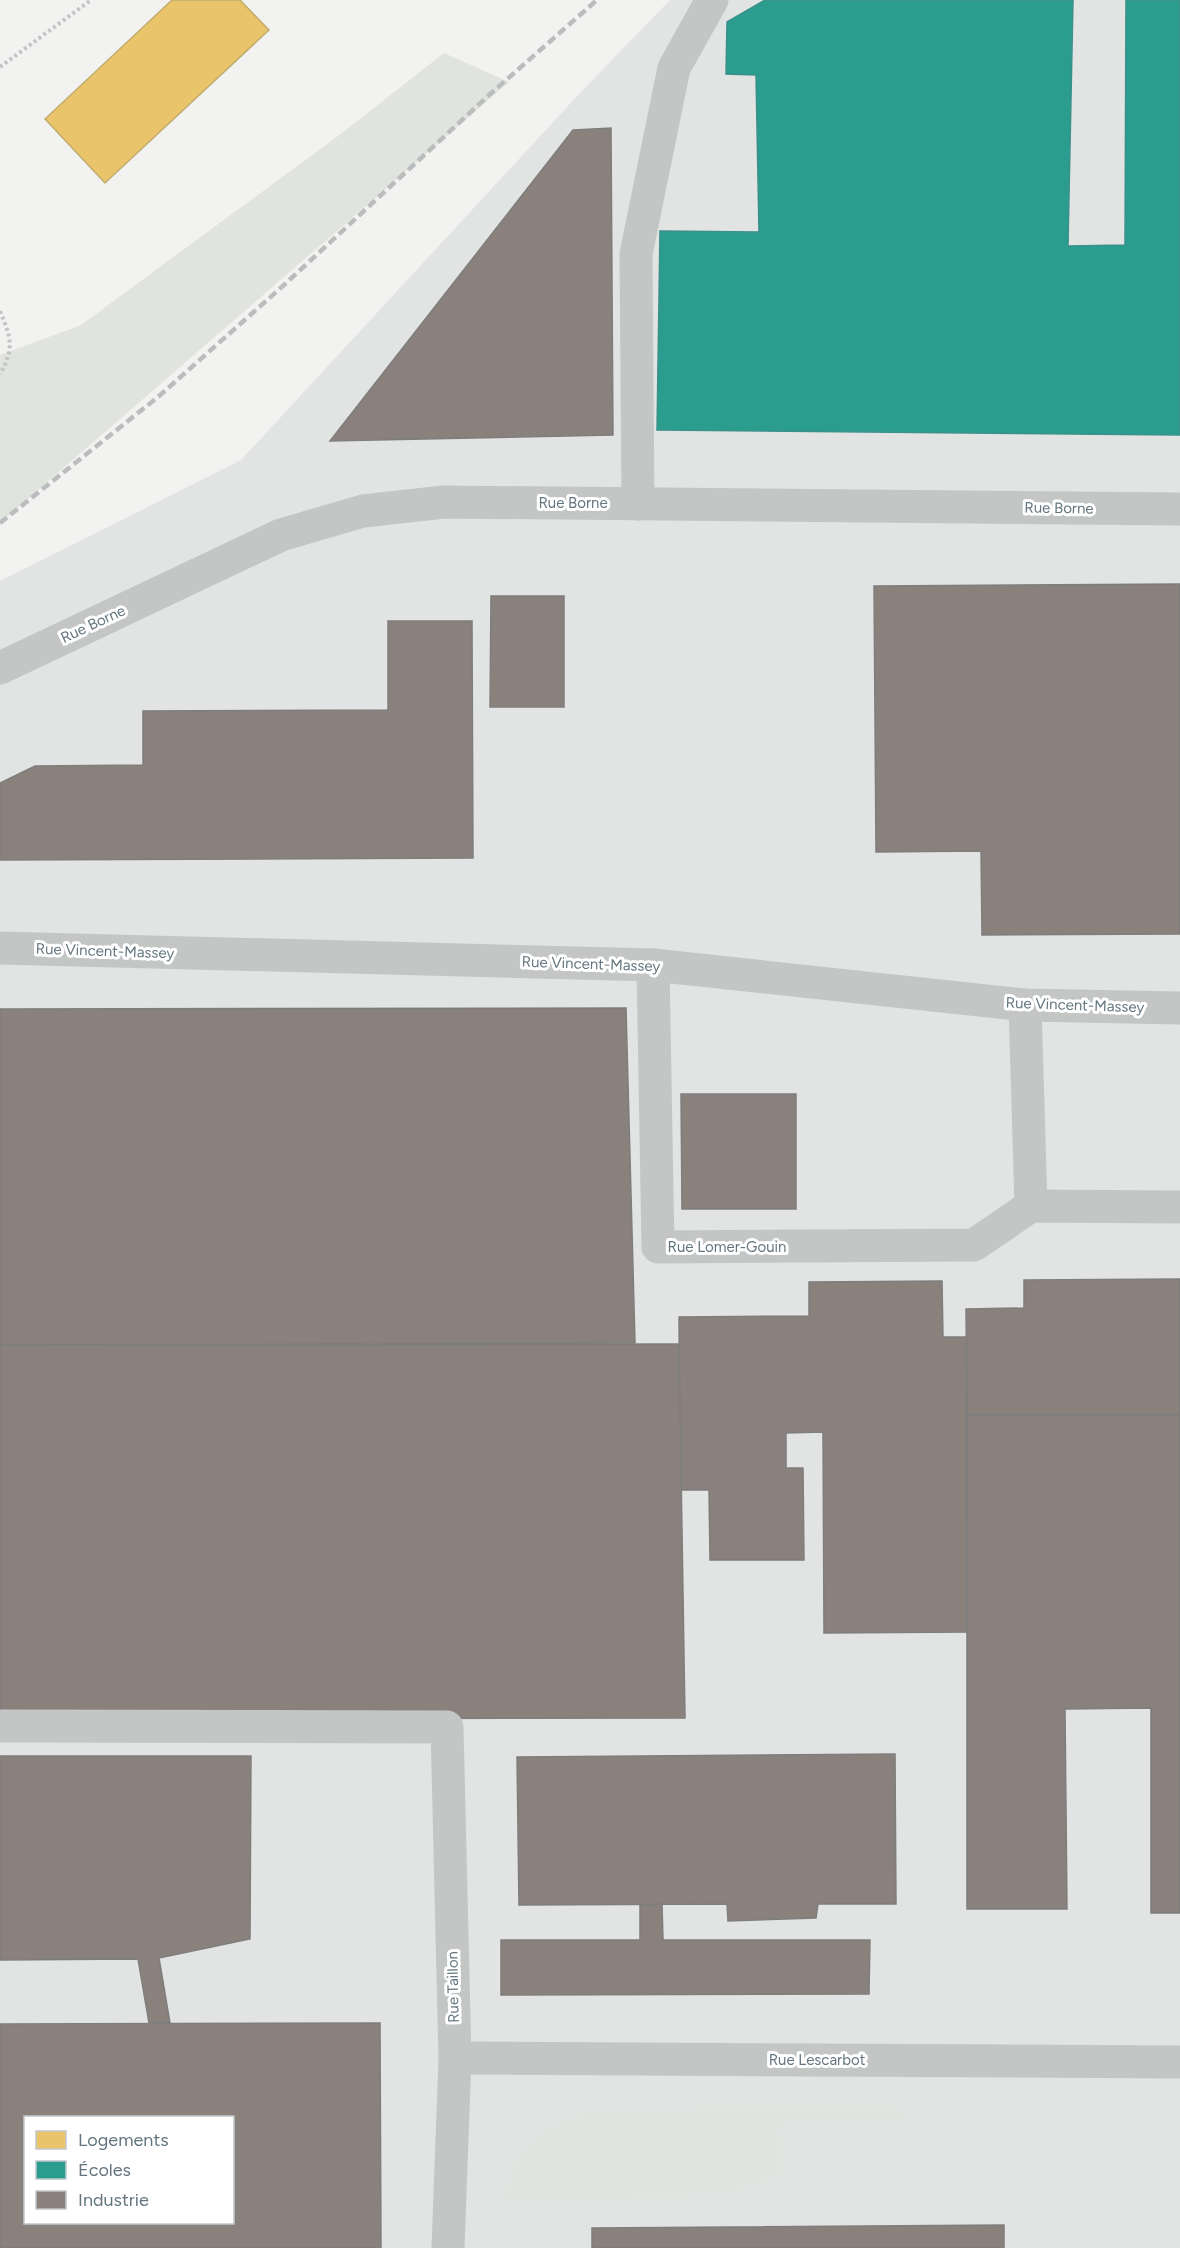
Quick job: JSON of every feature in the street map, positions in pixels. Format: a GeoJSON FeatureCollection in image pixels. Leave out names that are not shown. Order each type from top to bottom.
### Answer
{"type":"FeatureCollection","features":[{"type":"Feature","properties":{"kind":"street"},"geometry":{"type":"LineString","coordinates":[[638,504],[636,254],[674,68],[712,0]]}},
{"type":"Feature","properties":{"kind":"street","name":"Rue Borne"},"geometry":{"type":"LineString","coordinates":[[0,668],[281,535],[363,511],[444,502],[1180,509]]}},
{"type":"Feature","properties":{"kind":"street","name":"Rue Vincent-Massey"},"geometry":{"type":"LineString","coordinates":[[0,948],[653,965],[1025,1005],[1180,1008]]}},
{"type":"Feature","properties":{"kind":"street","name":"Rue Lomer-Gouin"},"geometry":{"type":"LineString","coordinates":[[653,965],[658,1247],[974,1245],[1031,1206]]}},
{"type":"Feature","properties":{"kind":"street"},"geometry":{"type":"LineString","coordinates":[[1025,1005],[1031,1206],[1180,1207]]}},
{"type":"Feature","properties":{"kind":"street","name":"Rue Taillon"},"geometry":{"type":"LineString","coordinates":[[0,1726],[447,1727],[455,2058],[448,2248]]}},
{"type":"Feature","properties":{"kind":"street","name":"Rue Lescarbot"},"geometry":{"type":"LineString","coordinates":[[455,2058],[1180,2062]]}},
{"type":"Feature","properties":{"kind":"path"},"geometry":{"type":"LineString","coordinates":[[0,67],[91,0]]}},
{"type":"Feature","properties":{"kind":"path"},"geometry":{"type":"LineString","coordinates":[[0,311],[11,339],[8,360],[0,374]]}},
{"type":"Feature","properties":{"kind":"shaded area"},"geometry":{"type":"Polygon","coordinates":[[[670,0],[1180,0],[1180,2248],[0,2248],[0,581],[241,460],[579,94],[670,0]]]}},
{"type":"Feature","properties":{"kind":"shaded area"},"geometry":{"type":"Polygon","coordinates":[[[444,53],[509,82],[0,523],[0,355],[81,325],[342,133],[444,53]]]}},
{"type":"Feature","properties":{"kind":"shaded area"},"geometry":{"type":"Polygon","coordinates":[[[901,2108],[903,2120],[794,2118],[786,2120],[779,2127],[782,2176],[721,2194],[505,2203],[508,2184],[514,2168],[534,2141],[562,2122],[596,2109],[901,2108]]]}},
{"type":"Feature","properties":{"kind":"building: Logements"},"geometry":{"type":"Polygon","coordinates":[[[172,0],[240,0],[269,30],[105,183],[45,119],[172,0]]]}},
{"type":"Feature","properties":{"kind":"building: Écoles"},"geometry":{"type":"Polygon","coordinates":[[[765,0],[1073,0],[1068,246],[1125,245],[1126,0],[1180,0],[1180,435],[657,430],[660,231],[759,232],[756,75],[726,74],[727,22],[765,0]]]}},
{"type":"Feature","properties":{"kind":"building: Industrie"},"geometry":{"type":"Polygon","coordinates":[[[611,128],[613,435],[330,441],[573,130],[611,128]]]}},
{"type":"Feature","properties":{"kind":"building: Industrie"},"geometry":{"type":"Polygon","coordinates":[[[1180,584],[1180,934],[982,935],[981,851],[876,852],[874,586],[1180,584]]]}},
{"type":"Feature","properties":{"kind":"building: Industrie"},"geometry":{"type":"Polygon","coordinates":[[[491,596],[564,596],[564,707],[490,707],[491,596]]]}},
{"type":"Feature","properties":{"kind":"building: Industrie"},"geometry":{"type":"Polygon","coordinates":[[[388,621],[472,621],[473,858],[0,860],[0,783],[35,766],[143,765],[143,711],[388,710],[388,621]]]}},
{"type":"Feature","properties":{"kind":"building: Industrie"},"geometry":{"type":"Polygon","coordinates":[[[626,1008],[635,1343],[0,1345],[0,1009],[626,1008]]]}},
{"type":"Feature","properties":{"kind":"building: Industrie"},"geometry":{"type":"Polygon","coordinates":[[[681,1094],[796,1094],[796,1209],[682,1209],[681,1094]]]}},
{"type":"Feature","properties":{"kind":"building: Industrie"},"geometry":{"type":"Polygon","coordinates":[[[1180,1279],[1180,1415],[967,1415],[966,1309],[1024,1308],[1024,1280],[1180,1279]]]}},
{"type":"Feature","properties":{"kind":"building: Industrie"},"geometry":{"type":"Polygon","coordinates":[[[942,1281],[943,1337],[966,1337],[968,1632],[824,1633],[823,1432],[786,1433],[786,1468],[803,1468],[804,1560],[710,1560],[709,1490],[680,1490],[679,1317],[809,1316],[809,1282],[942,1281]]]}},
{"type":"Feature","properties":{"kind":"building: Industrie"},"geometry":{"type":"Polygon","coordinates":[[[679,1344],[685,1718],[0,1719],[0,1345],[679,1344]]]}},
{"type":"Feature","properties":{"kind":"building: Industrie"},"geometry":{"type":"Polygon","coordinates":[[[967,1415],[1180,1415],[1180,1913],[1151,1913],[1151,1708],[1065,1709],[1067,1909],[967,1909],[967,1415]]]}},
{"type":"Feature","properties":{"kind":"building: Industrie"},"geometry":{"type":"Polygon","coordinates":[[[895,1754],[896,1904],[818,1904],[816,1918],[728,1921],[727,1904],[519,1905],[517,1757],[895,1754]]]}},
{"type":"Feature","properties":{"kind":"building: Industrie"},"geometry":{"type":"Polygon","coordinates":[[[0,1756],[251,1756],[250,1939],[159,1958],[170,2023],[149,2023],[138,1959],[0,1960],[0,1756]]]}},
{"type":"Feature","properties":{"kind":"building: Industrie"},"geometry":{"type":"Polygon","coordinates":[[[662,1904],[663,1940],[870,1940],[869,1994],[501,1995],[501,1940],[640,1940],[640,1905],[662,1904]]]}},
{"type":"Feature","properties":{"kind":"building: Industrie"},"geometry":{"type":"Polygon","coordinates":[[[380,2023],[381,2248],[0,2248],[0,2024],[380,2023]]]}},
{"type":"Feature","properties":{"kind":"building: Industrie"},"geometry":{"type":"Polygon","coordinates":[[[1004,2225],[1004,2248],[592,2248],[592,2228],[1004,2225]]]}},
{"type":"Feature","properties":{"kind":"railway"},"geometry":{"type":"LineString","coordinates":[[0,523],[158,397],[284,285],[488,96],[597,0]]}}]}
